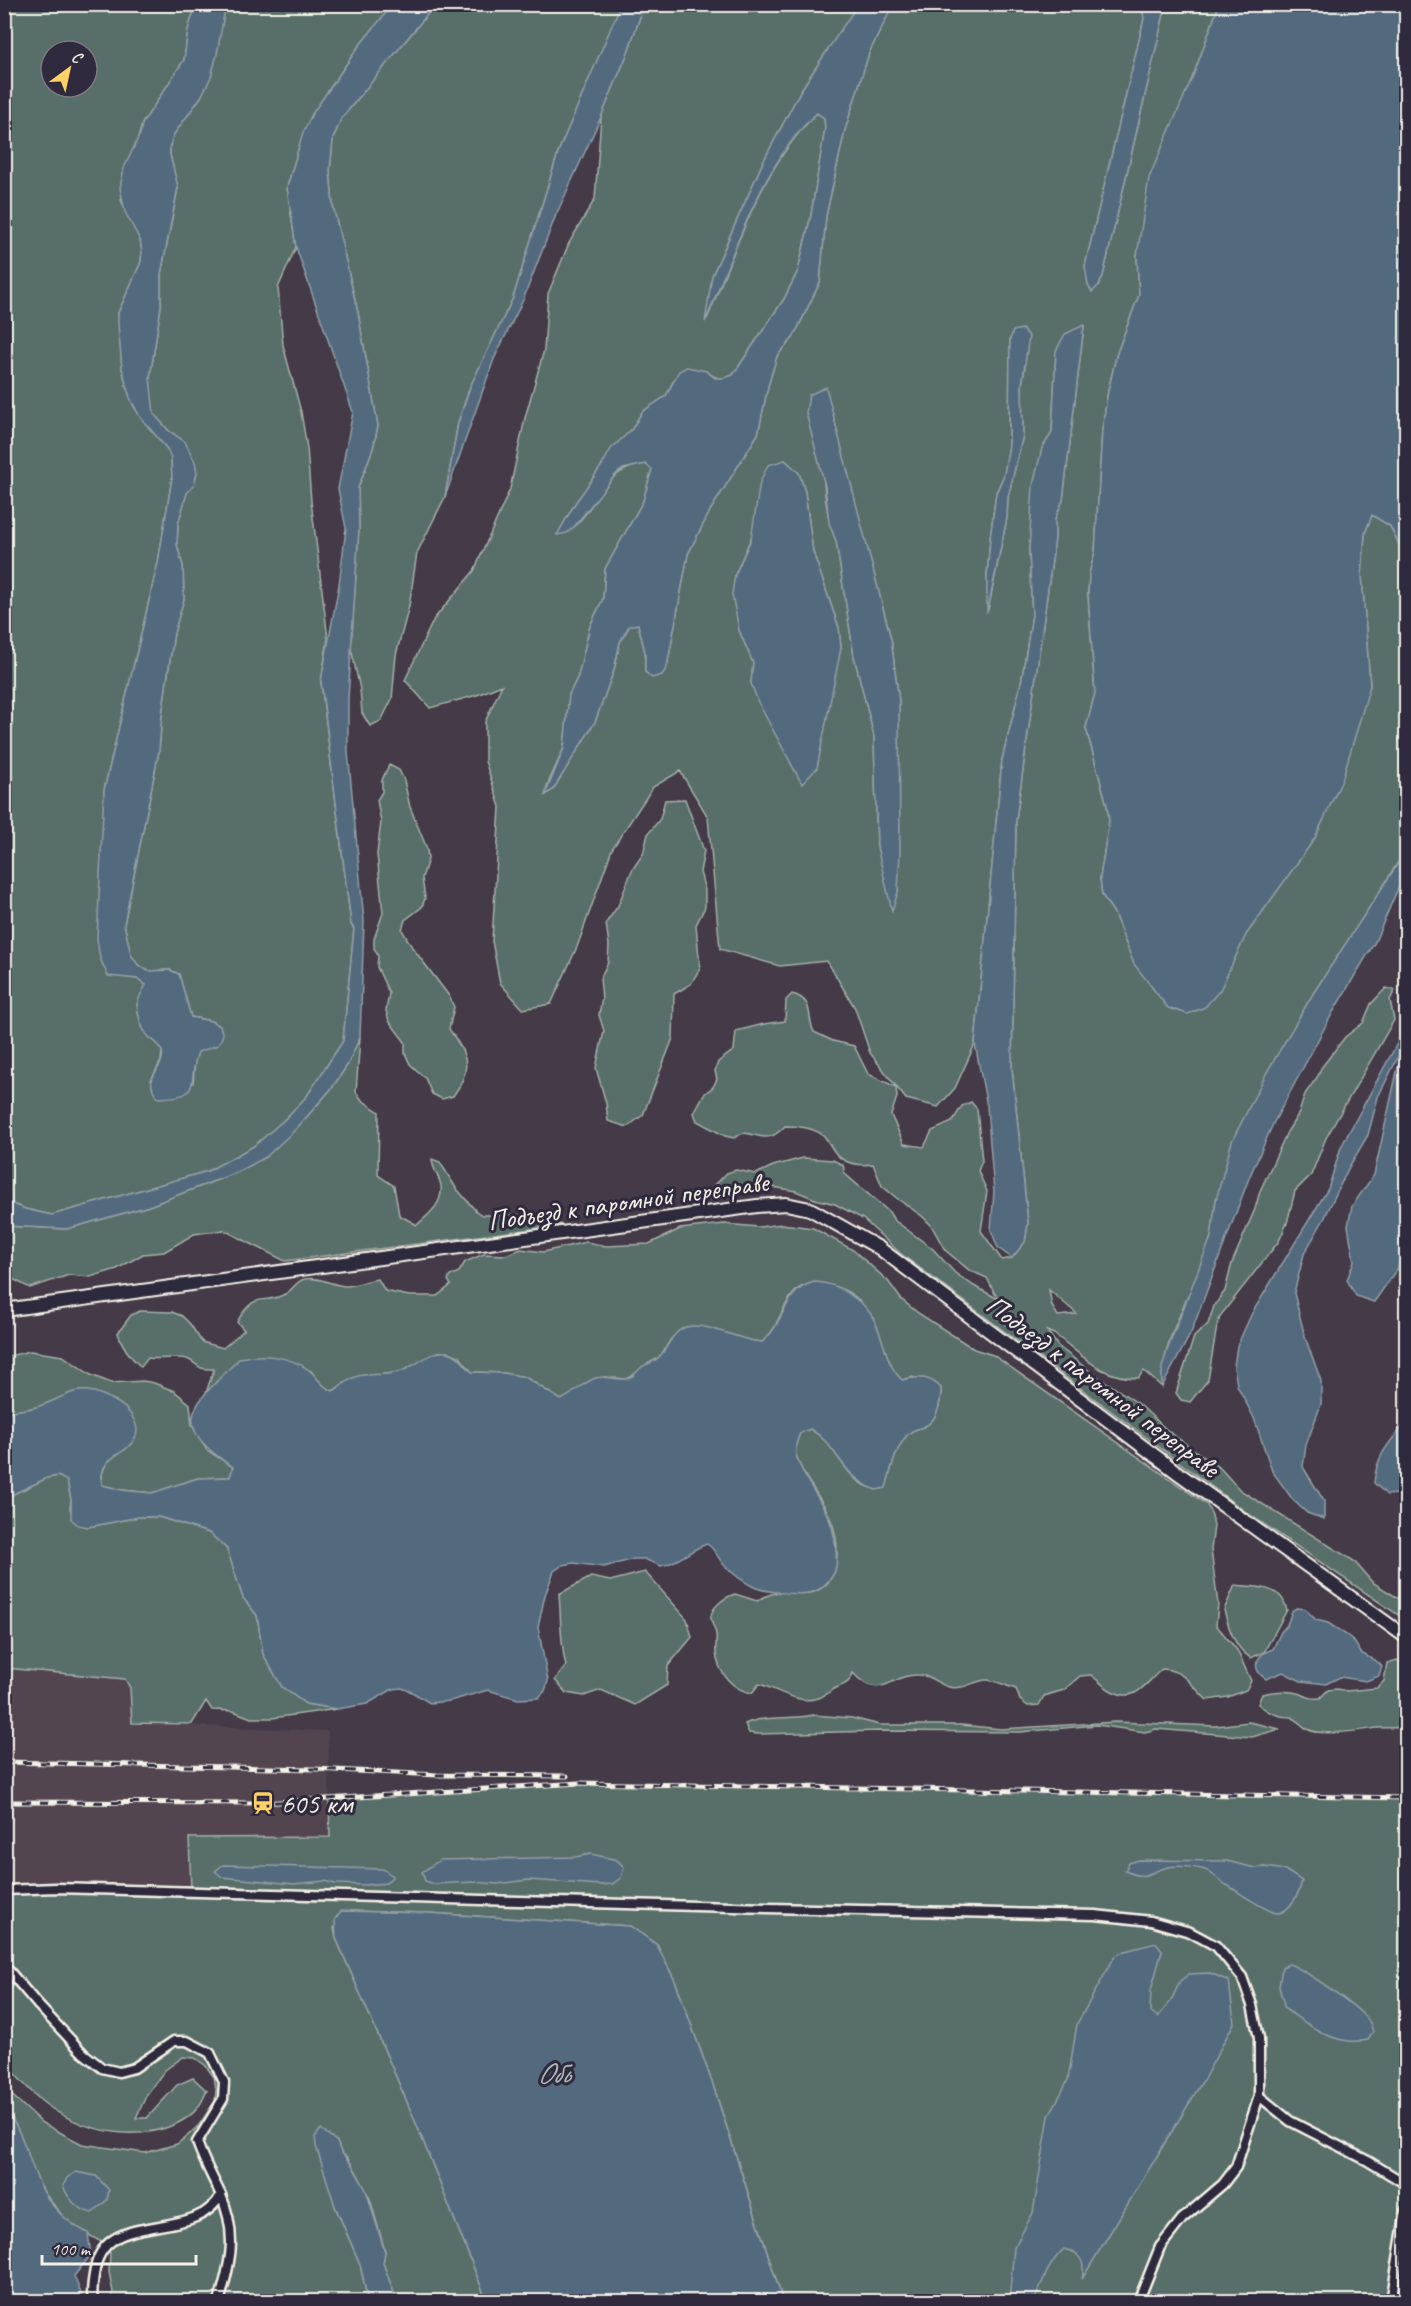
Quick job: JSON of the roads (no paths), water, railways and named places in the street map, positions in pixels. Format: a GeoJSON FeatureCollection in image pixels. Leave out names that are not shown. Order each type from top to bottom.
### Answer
{"type":"FeatureCollection","features":[{"type":"Feature","properties":{"kind":"street","name":"Подъезд к паромной переправе"},"geometry":{"type":"LineString","coordinates":[[7,1311],[757,1206],[786,1204],[810,1209],[879,1248],[1178,1473],[1407,1638]]}},
{"type":"Feature","properties":{"kind":"street"},"geometry":{"type":"LineString","coordinates":[[4,1890],[56,1888],[1095,1915],[1151,1922],[1190,1932],[1216,1946],[1242,1977],[1252,2005],[1259,2038],[1259,2096],[1236,2168],[1223,2184],[1182,2219],[1160,2247],[1138,2301]]}},
{"type":"Feature","properties":{"kind":"street"},"geometry":{"type":"LineString","coordinates":[[4,1965],[83,2053],[102,2068],[119,2072],[134,2068],[174,2041],[188,2041],[210,2053],[224,2082],[223,2099],[197,2142],[202,2158],[221,2195],[230,2224],[231,2262],[219,2301]]}},
{"type":"Feature","properties":{"kind":"street"},"geometry":{"type":"LineString","coordinates":[[1259,2096],[1290,2121],[1407,2184]]}},
{"type":"Feature","properties":{"kind":"street"},"geometry":{"type":"LineString","coordinates":[[93,2301],[93,2280],[97,2257],[105,2244],[120,2235],[195,2218],[209,2211],[221,2195]]}},
{"type":"Feature","properties":{"kind":"street"},"geometry":{"type":"LineString","coordinates":[[1391,2301],[1407,2210]]}},
{"type":"Feature","properties":{"kind":"water"},"geometry":{"type":"Polygon","coordinates":[[[393,4],[435,5],[341,119],[333,139],[330,170],[333,206],[358,313],[378,426],[373,448],[358,488],[359,528],[348,699],[348,752],[364,921],[360,1037],[348,1064],[332,1088],[295,1130],[266,1157],[238,1172],[149,1206],[67,1229],[5,1226],[5,1201],[25,1209],[52,1215],[208,1171],[254,1146],[307,1096],[343,1041],[354,929],[351,924],[321,681],[339,585],[346,528],[338,489],[353,412],[296,247],[287,187],[303,133],[312,114],[359,46],[393,4]]]}},
{"type":"Feature","properties":{"kind":"water"},"geometry":{"type":"Polygon","coordinates":[[[621,4],[644,5],[628,52],[601,117],[556,215],[523,300],[494,359],[445,497],[458,423],[470,387],[513,298],[559,150],[621,4]]]}},
{"type":"Feature","properties":{"kind":"water"},"geometry":{"type":"Polygon","coordinates":[[[858,4],[893,5],[869,53],[845,130],[826,216],[820,282],[793,338],[777,356],[758,434],[711,509],[688,554],[667,667],[662,675],[652,678],[645,672],[645,652],[638,624],[629,626],[620,642],[614,670],[595,722],[553,790],[545,795],[564,748],[569,695],[578,676],[590,626],[603,599],[605,569],[643,501],[652,469],[645,464],[623,469],[615,475],[574,527],[567,533],[557,535],[611,449],[632,429],[642,412],[666,396],[679,371],[687,367],[706,371],[715,378],[733,375],[784,299],[798,271],[811,215],[825,128],[824,118],[817,113],[798,133],[765,183],[705,322],[712,276],[763,162],[801,90],[858,4]]]}},
{"type":"Feature","properties":{"kind":"water"},"geometry":{"type":"Polygon","coordinates":[[[196,5],[225,5],[225,9],[211,77],[201,97],[174,134],[170,145],[170,155],[178,187],[161,274],[161,306],[150,377],[154,414],[168,430],[185,442],[195,462],[197,473],[194,485],[187,493],[178,524],[177,545],[183,566],[184,599],[174,633],[159,751],[124,924],[131,955],[138,965],[148,971],[170,970],[179,974],[191,1017],[211,1021],[220,1026],[223,1035],[218,1045],[198,1052],[191,1087],[188,1091],[182,1095],[158,1098],[153,1090],[152,1078],[161,1064],[162,1051],[144,1030],[138,1011],[141,993],[146,985],[138,979],[108,976],[100,958],[97,939],[104,790],[158,563],[172,478],[171,458],[167,449],[140,417],[130,398],[122,368],[118,313],[141,262],[142,251],[140,240],[125,212],[120,188],[124,168],[140,134],[142,124],[184,60],[188,30],[196,5]]]}},
{"type":"Feature","properties":{"kind":"water"},"geometry":{"type":"Polygon","coordinates":[[[1142,5],[1166,5],[1103,276],[1099,285],[1092,292],[1088,285],[1085,266],[1144,19],[1142,5]]]}},
{"type":"Feature","properties":{"kind":"water"},"geometry":{"type":"Polygon","coordinates":[[[1219,5],[1406,5],[1406,558],[1390,526],[1372,515],[1365,533],[1362,575],[1370,686],[1342,780],[1315,838],[1246,935],[1220,990],[1205,1007],[1188,1014],[1168,1008],[1134,964],[1114,913],[1102,895],[1100,878],[1109,821],[1107,805],[1086,728],[1095,693],[1088,594],[1089,574],[1095,552],[1102,430],[1117,353],[1139,295],[1137,256],[1149,178],[1195,71],[1219,5]]]}},
{"type":"Feature","properties":{"kind":"water"},"geometry":{"type":"Polygon","coordinates":[[[1084,325],[1063,500],[1055,519],[1055,538],[1016,820],[1012,1069],[1028,1223],[1025,1242],[1012,1258],[998,1248],[991,1230],[994,1192],[987,1106],[975,1044],[1002,760],[1021,683],[1032,615],[1029,549],[1033,485],[1042,448],[1052,433],[1056,351],[1065,334],[1084,325]]]}},
{"type":"Feature","properties":{"kind":"water"},"geometry":{"type":"Polygon","coordinates":[[[1022,329],[1029,336],[1022,385],[1023,435],[1008,497],[1007,518],[987,613],[987,577],[996,493],[1004,475],[1009,445],[1010,340],[1013,331],[1022,329]]]}},
{"type":"Feature","properties":{"kind":"water"},"geometry":{"type":"Polygon","coordinates":[[[826,387],[891,639],[899,702],[900,851],[898,892],[892,911],[877,847],[874,736],[854,656],[836,541],[829,523],[825,486],[806,413],[809,395],[826,387]]]}},
{"type":"Feature","properties":{"kind":"water"},"geometry":{"type":"Polygon","coordinates":[[[785,460],[799,473],[805,492],[813,552],[839,628],[841,648],[817,768],[802,784],[758,702],[751,683],[753,663],[739,630],[732,594],[735,575],[751,539],[760,482],[768,465],[785,460]]]}},
{"type":"Feature","properties":{"kind":"water"},"geometry":{"type":"Polygon","coordinates":[[[1406,851],[1406,877],[1399,886],[1375,942],[1333,1012],[1273,1124],[1249,1178],[1191,1333],[1162,1387],[1162,1367],[1168,1348],[1211,1237],[1216,1200],[1232,1141],[1267,1072],[1314,992],[1406,851]]]}},
{"type":"Feature","properties":{"kind":"water"},"geometry":{"type":"Polygon","coordinates":[[[1406,1027],[1406,1041],[1378,1097],[1368,1135],[1304,1254],[1294,1293],[1305,1337],[1321,1381],[1321,1404],[1306,1445],[1303,1467],[1324,1501],[1324,1519],[1307,1513],[1293,1500],[1272,1471],[1254,1418],[1237,1385],[1234,1366],[1237,1346],[1252,1313],[1328,1189],[1341,1147],[1406,1027]]]}},
{"type":"Feature","properties":{"kind":"water"},"geometry":{"type":"Polygon","coordinates":[[[1406,1053],[1406,1245],[1397,1269],[1374,1302],[1356,1296],[1347,1280],[1354,1261],[1348,1226],[1352,1206],[1374,1175],[1398,1067],[1406,1053]]]}},
{"type":"Feature","properties":{"kind":"water"},"geometry":{"type":"Polygon","coordinates":[[[814,1282],[840,1288],[867,1309],[879,1330],[891,1365],[902,1380],[923,1378],[933,1381],[941,1388],[936,1415],[925,1426],[908,1434],[894,1460],[886,1488],[876,1490],[854,1477],[820,1436],[810,1429],[800,1433],[796,1455],[831,1523],[836,1552],[833,1575],[818,1590],[803,1594],[759,1589],[730,1571],[707,1544],[674,1562],[661,1566],[644,1559],[634,1559],[604,1567],[574,1563],[563,1565],[554,1571],[545,1595],[538,1627],[548,1681],[545,1691],[538,1698],[518,1699],[488,1690],[450,1701],[430,1703],[402,1688],[393,1689],[367,1704],[337,1709],[306,1704],[282,1687],[263,1654],[257,1615],[243,1598],[227,1549],[209,1533],[159,1517],[139,1517],[88,1527],[78,1525],[71,1519],[71,1499],[67,1481],[58,1476],[47,1478],[5,1498],[5,1412],[36,1407],[77,1391],[94,1392],[118,1402],[130,1414],[136,1426],[137,1433],[132,1443],[104,1467],[102,1485],[152,1493],[198,1478],[230,1477],[233,1467],[212,1451],[199,1437],[193,1425],[194,1413],[210,1388],[240,1358],[266,1356],[285,1359],[309,1370],[322,1384],[333,1391],[358,1376],[398,1372],[430,1355],[447,1352],[458,1357],[472,1372],[504,1373],[525,1377],[561,1400],[596,1378],[630,1378],[642,1367],[658,1358],[673,1337],[686,1327],[703,1327],[762,1342],[770,1335],[796,1292],[814,1282]]]}},
{"type":"Feature","properties":{"kind":"water"},"geometry":{"type":"Polygon","coordinates":[[[1406,1423],[1406,1482],[1396,1494],[1387,1495],[1374,1483],[1377,1465],[1389,1443],[1406,1423]]]}},
{"type":"Feature","properties":{"kind":"water"},"geometry":{"type":"Polygon","coordinates":[[[1296,1608],[1305,1609],[1316,1620],[1328,1623],[1353,1640],[1361,1653],[1382,1667],[1379,1676],[1366,1681],[1340,1677],[1326,1684],[1301,1681],[1283,1672],[1266,1679],[1261,1675],[1257,1666],[1259,1658],[1273,1649],[1292,1611],[1296,1608]]]}},
{"type":"Feature","properties":{"kind":"water"},"geometry":{"type":"Polygon","coordinates":[[[591,1854],[617,1860],[624,1867],[621,1878],[612,1884],[602,1885],[528,1880],[497,1884],[475,1882],[434,1884],[425,1881],[422,1872],[440,1860],[575,1857],[591,1854]]]}},
{"type":"Feature","properties":{"kind":"water"},"geometry":{"type":"Polygon","coordinates":[[[1139,1860],[1227,1861],[1255,1868],[1285,1870],[1302,1881],[1291,1905],[1278,1913],[1253,1902],[1205,1870],[1172,1866],[1148,1875],[1125,1871],[1129,1863],[1139,1860]]]}},
{"type":"Feature","properties":{"kind":"water"},"geometry":{"type":"Polygon","coordinates":[[[223,1865],[383,1869],[393,1876],[386,1883],[366,1885],[335,1884],[325,1881],[294,1884],[222,1877],[215,1871],[223,1865]]]}},
{"type":"Feature","properties":{"kind":"water","name":"Обь"},"geometry":{"type":"Polygon","coordinates":[[[341,1911],[428,1913],[630,1926],[657,1945],[676,1983],[713,2085],[783,2301],[487,2301],[414,2118],[336,1938],[335,1919],[341,1911]]]}},
{"type":"Feature","properties":{"kind":"water"},"geometry":{"type":"Polygon","coordinates":[[[1156,1943],[1162,1951],[1151,1990],[1150,2011],[1158,2017],[1171,2001],[1180,1981],[1189,1974],[1210,1973],[1229,1981],[1234,2023],[1204,2079],[1082,2279],[1081,2260],[1075,2253],[1064,2249],[1050,2266],[1034,2301],[1009,2301],[1014,2248],[1033,2213],[1049,2116],[1068,2080],[1077,2024],[1115,1956],[1156,1943]]]}},
{"type":"Feature","properties":{"kind":"water"},"geometry":{"type":"Polygon","coordinates":[[[1289,1964],[1332,1990],[1365,2016],[1373,2032],[1368,2040],[1334,2038],[1285,2009],[1279,1987],[1282,1967],[1289,1964]]]}},
{"type":"Feature","properties":{"kind":"water"},"geometry":{"type":"Polygon","coordinates":[[[4,2107],[23,2141],[43,2191],[68,2221],[88,2233],[91,2255],[74,2276],[84,2301],[5,2301],[4,2107]]]}},
{"type":"Feature","properties":{"kind":"water"},"geometry":{"type":"Polygon","coordinates":[[[321,2129],[337,2142],[366,2190],[385,2252],[383,2263],[397,2301],[368,2301],[360,2264],[335,2206],[316,2146],[315,2137],[321,2129]]]}},
{"type":"Feature","properties":{"kind":"water"},"geometry":{"type":"Polygon","coordinates":[[[76,2172],[96,2176],[109,2190],[107,2200],[92,2213],[74,2203],[63,2186],[67,2178],[76,2172]]]}},
{"type":"Feature","properties":{"kind":"railway"},"geometry":{"type":"LineString","coordinates":[[4,1762],[315,1769],[437,1775],[567,1776]]}},
{"type":"Feature","properties":{"kind":"railway"},"geometry":{"type":"LineString","coordinates":[[4,1802],[263,1803],[579,1783],[1406,1798]]}},
{"type":"Feature","properties":{"kind":"place","name":"605 км"},"geometry":{"type":"Point","coordinates":[263,1803]}}]}
